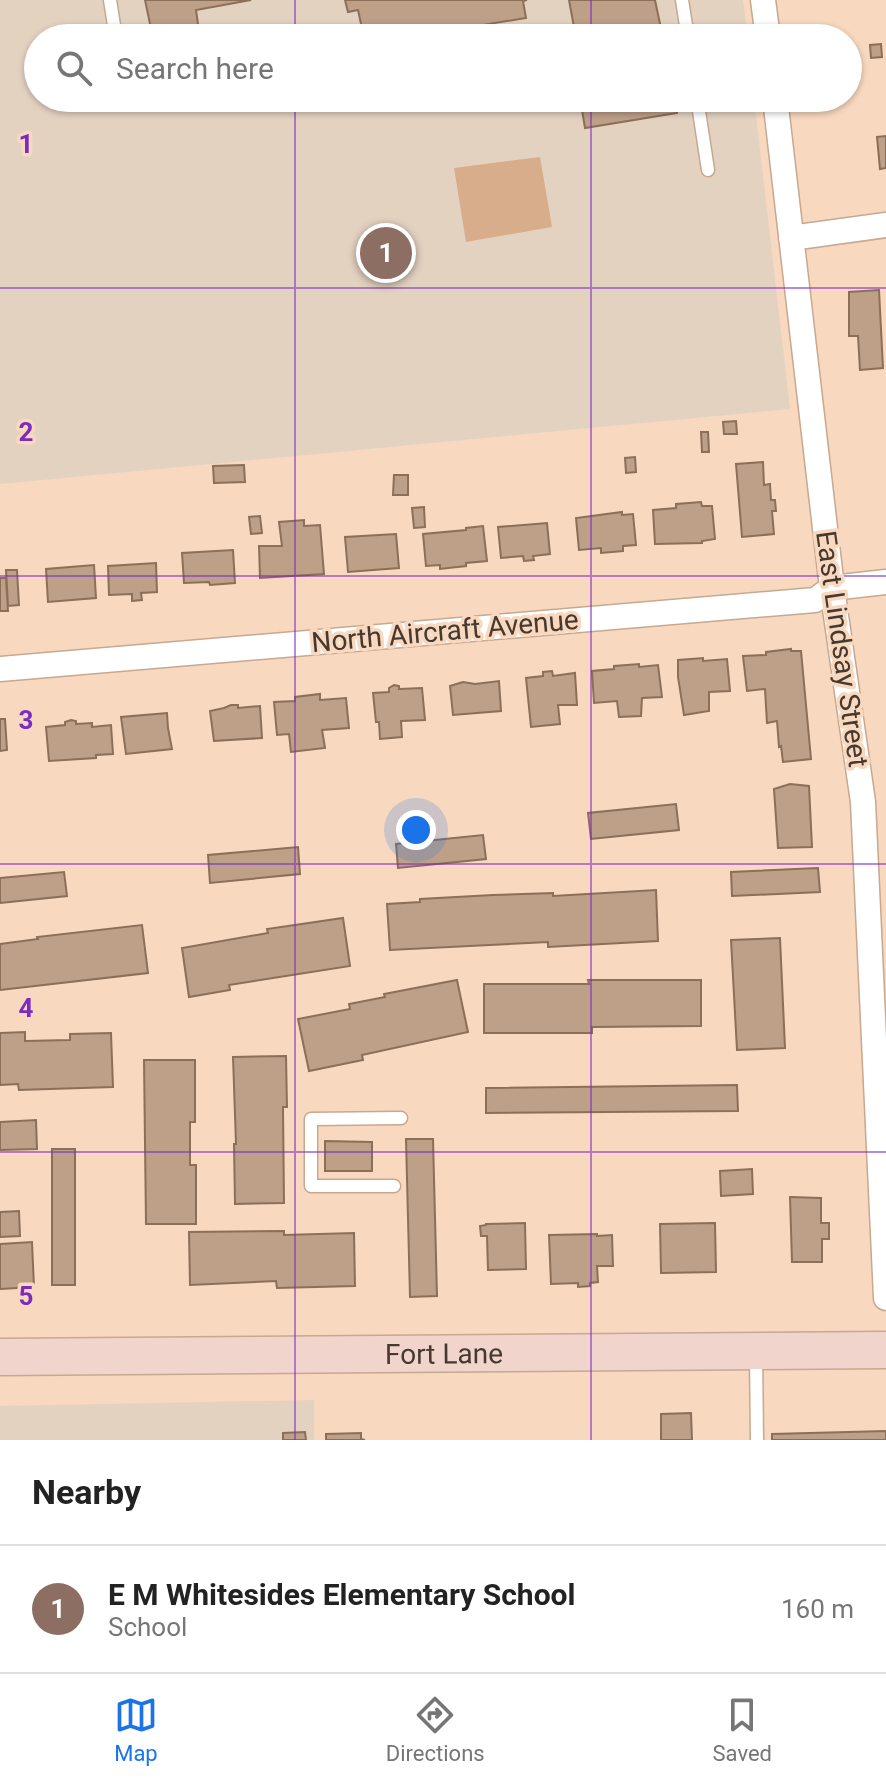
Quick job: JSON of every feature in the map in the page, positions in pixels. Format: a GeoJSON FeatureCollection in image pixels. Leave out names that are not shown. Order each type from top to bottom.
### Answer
{"type":"FeatureCollection","features":[{"type":"Feature","properties":{"kind":"main road","name":"Fort Lane"},"geometry":{"type":"LineString","coordinates":[[0,1357],[886,1350]]}},
{"type":"Feature","properties":{"kind":"street"},"geometry":{"type":"LineString","coordinates":[[763,0],[766,24]]}},
{"type":"Feature","properties":{"kind":"street","name":"East Lindsay Street"},"geometry":{"type":"LineString","coordinates":[[777,112],[832,588],[863,802],[886,1298]]}},
{"type":"Feature","properties":{"kind":"street"},"geometry":{"type":"LineString","coordinates":[[791,238],[886,225]]}},
{"type":"Feature","properties":{"kind":"street","name":"North Aircraft Avenue"},"geometry":{"type":"LineString","coordinates":[[0,669],[815,600],[832,588],[886,582]]}},
{"type":"Feature","properties":{"kind":"lane"},"geometry":{"type":"LineString","coordinates":[[110,0],[114,24]]}},
{"type":"Feature","properties":{"kind":"lane"},"geometry":{"type":"LineString","coordinates":[[682,0],[686,24]]}},
{"type":"Feature","properties":{"kind":"lane"},"geometry":{"type":"LineString","coordinates":[[699,112],[708,170]]}},
{"type":"Feature","properties":{"kind":"lane"},"geometry":{"type":"LineString","coordinates":[[394,1186],[311,1186],[311,1119],[401,1118]]}},
{"type":"Feature","properties":{"kind":"lane"},"geometry":{"type":"LineString","coordinates":[[756,1351],[757,1440]]}},
{"type":"Feature","properties":{"kind":"shaded area"},"geometry":{"type":"Polygon","coordinates":[[[0,0],[743,0],[746,24],[24,24],[24,112],[756,112],[790,409],[0,484],[0,0]]]}},
{"type":"Feature","properties":{"kind":"shaded area"},"geometry":{"type":"Polygon","coordinates":[[[540,157],[552,227],[466,242],[454,168],[540,157]]]}},
{"type":"Feature","properties":{"kind":"shaded area"},"geometry":{"type":"Polygon","coordinates":[[[314,1400],[314,1440],[0,1440],[0,1406],[314,1400]]]}},
{"type":"Feature","properties":{"kind":"building"},"geometry":{"type":"Polygon","coordinates":[[[145,0],[251,0],[196,10],[198,24],[150,24],[145,0]]]}},
{"type":"Feature","properties":{"kind":"building"},"geometry":{"type":"Polygon","coordinates":[[[345,0],[527,0],[523,1],[526,18],[489,24],[361,24],[358,10],[348,12],[345,0]]]}},
{"type":"Feature","properties":{"kind":"building"},"geometry":{"type":"Polygon","coordinates":[[[569,0],[655,0],[660,24],[573,24],[569,0]]]}},
{"type":"Feature","properties":{"kind":"building"},"geometry":{"type":"Polygon","coordinates":[[[881,44],[882,57],[871,58],[870,45],[881,44]]]}},
{"type":"Feature","properties":{"kind":"building"},"geometry":{"type":"Polygon","coordinates":[[[582,112],[677,113],[585,128],[582,112]]]}},
{"type":"Feature","properties":{"kind":"building"},"geometry":{"type":"Polygon","coordinates":[[[886,136],[886,168],[880,169],[877,137],[886,136]]]}},
{"type":"Feature","properties":{"kind":"building"},"geometry":{"type":"Polygon","coordinates":[[[879,290],[883,368],[860,370],[858,336],[849,336],[849,292],[879,290]]]}},
{"type":"Feature","properties":{"kind":"building"},"geometry":{"type":"Polygon","coordinates":[[[736,421],[737,434],[724,434],[723,422],[736,421]]]}},
{"type":"Feature","properties":{"kind":"building"},"geometry":{"type":"Polygon","coordinates":[[[701,432],[708,432],[709,452],[702,452],[701,432]]]}},
{"type":"Feature","properties":{"kind":"building"},"geometry":{"type":"Polygon","coordinates":[[[635,457],[636,472],[626,473],[625,458],[635,457]]]}},
{"type":"Feature","properties":{"kind":"building"},"geometry":{"type":"Polygon","coordinates":[[[763,462],[764,485],[770,484],[771,500],[775,500],[776,511],[772,511],[774,534],[742,537],[736,464],[763,462]]]}},
{"type":"Feature","properties":{"kind":"building"},"geometry":{"type":"Polygon","coordinates":[[[244,465],[245,482],[214,483],[213,466],[244,465]]]}},
{"type":"Feature","properties":{"kind":"building"},"geometry":{"type":"Polygon","coordinates":[[[394,475],[408,475],[408,495],[393,495],[394,475]]]}},
{"type":"Feature","properties":{"kind":"building"},"geometry":{"type":"Polygon","coordinates":[[[701,502],[702,506],[712,506],[715,539],[702,543],[655,544],[653,510],[701,502]]]}},
{"type":"Feature","properties":{"kind":"building"},"geometry":{"type":"Polygon","coordinates":[[[424,507],[425,527],[414,528],[412,508],[424,507]]]}},
{"type":"Feature","properties":{"kind":"building"},"geometry":{"type":"Polygon","coordinates":[[[622,512],[622,515],[633,514],[636,545],[623,546],[623,551],[601,553],[601,548],[579,550],[576,518],[622,512]]]}},
{"type":"Feature","properties":{"kind":"building"},"geometry":{"type":"Polygon","coordinates":[[[260,516],[262,533],[251,534],[249,517],[260,516]]]}},
{"type":"Feature","properties":{"kind":"building"},"geometry":{"type":"Polygon","coordinates":[[[304,520],[304,526],[320,525],[324,574],[260,578],[259,546],[282,546],[279,522],[304,520]]]}},
{"type":"Feature","properties":{"kind":"building"},"geometry":{"type":"Polygon","coordinates":[[[547,523],[550,554],[533,556],[534,560],[524,561],[523,556],[501,558],[498,527],[547,523]]]}},
{"type":"Feature","properties":{"kind":"building"},"geometry":{"type":"Polygon","coordinates":[[[483,526],[487,561],[440,569],[440,565],[426,566],[423,534],[483,526]]]}},
{"type":"Feature","properties":{"kind":"building"},"geometry":{"type":"Polygon","coordinates":[[[396,534],[399,568],[348,572],[345,537],[396,534]]]}},
{"type":"Feature","properties":{"kind":"building"},"geometry":{"type":"Polygon","coordinates":[[[233,550],[235,583],[184,583],[182,553],[233,550]]]}},
{"type":"Feature","properties":{"kind":"building"},"geometry":{"type":"Polygon","coordinates":[[[156,563],[157,592],[141,593],[142,600],[132,601],[132,594],[109,595],[108,566],[156,563]]]}},
{"type":"Feature","properties":{"kind":"building"},"geometry":{"type":"Polygon","coordinates":[[[94,565],[96,598],[48,602],[46,569],[94,565]]]}},
{"type":"Feature","properties":{"kind":"building"},"geometry":{"type":"Polygon","coordinates":[[[6,570],[17,570],[19,605],[8,606],[6,570]]]}},
{"type":"Feature","properties":{"kind":"building"},"geometry":{"type":"Polygon","coordinates":[[[0,578],[6,578],[8,611],[0,611],[0,578]]]}},
{"type":"Feature","properties":{"kind":"building"},"geometry":{"type":"Polygon","coordinates":[[[791,649],[801,651],[811,759],[783,762],[777,721],[767,723],[765,689],[747,691],[743,656],[791,649]]]}},
{"type":"Feature","properties":{"kind":"building"},"geometry":{"type":"Polygon","coordinates":[[[703,658],[703,661],[727,659],[730,691],[709,692],[709,711],[684,715],[678,660],[703,658]]]}},
{"type":"Feature","properties":{"kind":"building"},"geometry":{"type":"Polygon","coordinates":[[[639,664],[639,667],[658,665],[662,697],[642,698],[641,716],[619,717],[617,701],[594,703],[592,671],[639,664]]]}},
{"type":"Feature","properties":{"kind":"building"},"geometry":{"type":"Polygon","coordinates":[[[552,671],[553,676],[575,673],[577,705],[558,705],[560,724],[531,727],[526,678],[543,676],[543,672],[552,671]]]}},
{"type":"Feature","properties":{"kind":"building"},"geometry":{"type":"Polygon","coordinates":[[[499,681],[501,711],[453,715],[450,686],[463,682],[499,681]]]}},
{"type":"Feature","properties":{"kind":"building"},"geometry":{"type":"Polygon","coordinates":[[[394,685],[399,689],[422,688],[425,720],[401,721],[402,737],[380,739],[373,693],[389,692],[394,685]]]}},
{"type":"Feature","properties":{"kind":"building"},"geometry":{"type":"Polygon","coordinates":[[[320,694],[320,700],[346,698],[349,728],[322,730],[325,748],[291,752],[289,734],[277,735],[274,702],[295,701],[295,697],[320,694]]]}},
{"type":"Feature","properties":{"kind":"building"},"geometry":{"type":"Polygon","coordinates":[[[238,705],[238,708],[260,706],[262,738],[214,741],[210,711],[238,705]]]}},
{"type":"Feature","properties":{"kind":"building"},"geometry":{"type":"Polygon","coordinates":[[[167,713],[172,749],[126,754],[121,717],[167,713]]]}},
{"type":"Feature","properties":{"kind":"building"},"geometry":{"type":"Polygon","coordinates":[[[0,719],[5,719],[7,750],[0,751],[0,719]]]}},
{"type":"Feature","properties":{"kind":"building"},"geometry":{"type":"Polygon","coordinates":[[[71,720],[76,724],[92,723],[92,727],[111,725],[113,754],[49,761],[46,727],[65,725],[71,720]]]}},
{"type":"Feature","properties":{"kind":"building"},"geometry":{"type":"Polygon","coordinates":[[[790,784],[809,786],[812,847],[778,848],[774,789],[790,784]]]}},
{"type":"Feature","properties":{"kind":"building"},"geometry":{"type":"Polygon","coordinates":[[[676,804],[679,830],[591,839],[588,813],[676,804]]]}},
{"type":"Feature","properties":{"kind":"building"},"geometry":{"type":"Polygon","coordinates":[[[483,835],[486,859],[398,868],[396,844],[483,835]]]}},
{"type":"Feature","properties":{"kind":"building"},"geometry":{"type":"Polygon","coordinates":[[[298,847],[300,874],[210,883],[208,855],[298,847]]]}},
{"type":"Feature","properties":{"kind":"building"},"geometry":{"type":"Polygon","coordinates":[[[818,868],[820,892],[732,896],[731,872],[818,868]]]}},
{"type":"Feature","properties":{"kind":"building"},"geometry":{"type":"Polygon","coordinates":[[[64,872],[67,896],[0,903],[0,878],[64,872]]]}},
{"type":"Feature","properties":{"kind":"building"},"geometry":{"type":"Polygon","coordinates":[[[656,890],[658,941],[548,947],[548,942],[390,950],[387,904],[493,895],[553,893],[553,896],[656,890]]]}},
{"type":"Feature","properties":{"kind":"building"},"geometry":{"type":"Polygon","coordinates":[[[343,918],[350,966],[229,985],[230,990],[189,997],[182,948],[268,933],[267,929],[343,918]]]}},
{"type":"Feature","properties":{"kind":"building"},"geometry":{"type":"Polygon","coordinates":[[[142,925],[148,973],[0,990],[0,944],[142,925]]]}},
{"type":"Feature","properties":{"kind":"building"},"geometry":{"type":"Polygon","coordinates":[[[780,938],[785,1048],[737,1050],[731,940],[780,938]]]}},
{"type":"Feature","properties":{"kind":"building"},"geometry":{"type":"Polygon","coordinates":[[[457,980],[468,1032],[362,1055],[363,1060],[309,1071],[298,1019],[350,1009],[349,1004],[385,997],[384,994],[457,980]]]}},
{"type":"Feature","properties":{"kind":"building"},"geometry":{"type":"Polygon","coordinates":[[[588,980],[701,980],[701,1026],[592,1027],[592,1033],[484,1033],[484,984],[589,984],[588,980]]]}},
{"type":"Feature","properties":{"kind":"building"},"geometry":{"type":"Polygon","coordinates":[[[25,1032],[25,1041],[70,1040],[70,1034],[111,1033],[113,1087],[19,1090],[18,1084],[0,1085],[0,1033],[25,1032]]]}},
{"type":"Feature","properties":{"kind":"building"},"geometry":{"type":"Polygon","coordinates":[[[286,1056],[284,1203],[235,1204],[233,1057],[286,1056]]]}},
{"type":"Feature","properties":{"kind":"building"},"geometry":{"type":"Polygon","coordinates":[[[144,1060],[195,1060],[195,1122],[190,1122],[190,1165],[196,1165],[196,1224],[146,1224],[144,1060]]]}},
{"type":"Feature","properties":{"kind":"building"},"geometry":{"type":"Polygon","coordinates":[[[737,1085],[738,1111],[486,1113],[486,1088],[737,1085]]]}},
{"type":"Feature","properties":{"kind":"building"},"geometry":{"type":"Polygon","coordinates":[[[36,1120],[37,1149],[0,1150],[0,1122],[36,1120]]]}},
{"type":"Feature","properties":{"kind":"building"},"geometry":{"type":"Polygon","coordinates":[[[406,1139],[433,1139],[437,1296],[410,1297],[406,1139]]]}},
{"type":"Feature","properties":{"kind":"building"},"geometry":{"type":"Polygon","coordinates":[[[325,1141],[372,1142],[372,1171],[325,1171],[325,1141]]]}},
{"type":"Feature","properties":{"kind":"building"},"geometry":{"type":"Polygon","coordinates":[[[52,1149],[75,1149],[75,1285],[52,1285],[52,1149]]]}},
{"type":"Feature","properties":{"kind":"building"},"geometry":{"type":"Polygon","coordinates":[[[752,1169],[753,1194],[721,1196],[720,1171],[752,1169]]]}},
{"type":"Feature","properties":{"kind":"building"},"geometry":{"type":"Polygon","coordinates":[[[790,1197],[821,1198],[821,1223],[829,1223],[829,1239],[822,1239],[822,1262],[792,1262],[790,1197]]]}},
{"type":"Feature","properties":{"kind":"building"},"geometry":{"type":"Polygon","coordinates":[[[19,1211],[20,1236],[0,1237],[0,1212],[19,1211]]]}},
{"type":"Feature","properties":{"kind":"building"},"geometry":{"type":"Polygon","coordinates":[[[525,1223],[526,1269],[488,1270],[487,1236],[481,1236],[480,1226],[525,1223]]]}},
{"type":"Feature","properties":{"kind":"building"},"geometry":{"type":"Polygon","coordinates":[[[715,1223],[716,1272],[661,1273],[660,1224],[715,1223]]]}},
{"type":"Feature","properties":{"kind":"building"},"geometry":{"type":"Polygon","coordinates":[[[284,1231],[284,1235],[354,1233],[355,1286],[277,1288],[276,1281],[190,1285],[189,1232],[284,1231]]]}},
{"type":"Feature","properties":{"kind":"building"},"geometry":{"type":"Polygon","coordinates":[[[549,1235],[612,1235],[613,1266],[597,1266],[598,1282],[590,1283],[590,1286],[551,1284],[549,1235]]]}},
{"type":"Feature","properties":{"kind":"building"},"geometry":{"type":"Polygon","coordinates":[[[32,1242],[34,1287],[0,1289],[0,1244],[32,1242]]]}},
{"type":"Feature","properties":{"kind":"building"},"geometry":{"type":"Polygon","coordinates":[[[691,1413],[692,1440],[661,1440],[661,1414],[691,1413]]]}},
{"type":"Feature","properties":{"kind":"building"},"geometry":{"type":"Polygon","coordinates":[[[886,1431],[886,1440],[772,1440],[772,1434],[886,1431]]]}},
{"type":"Feature","properties":{"kind":"building"},"geometry":{"type":"Polygon","coordinates":[[[305,1432],[306,1440],[283,1440],[283,1433],[305,1432]]]}},
{"type":"Feature","properties":{"kind":"building"},"geometry":{"type":"Polygon","coordinates":[[[361,1433],[361,1439],[365,1440],[326,1440],[326,1434],[361,1433]]]}},
{"type":"Feature","properties":{"kind":"place","name":"E M Whitesides Elementary School"},"geometry":{"type":"Point","coordinates":[386,253]}}]}
